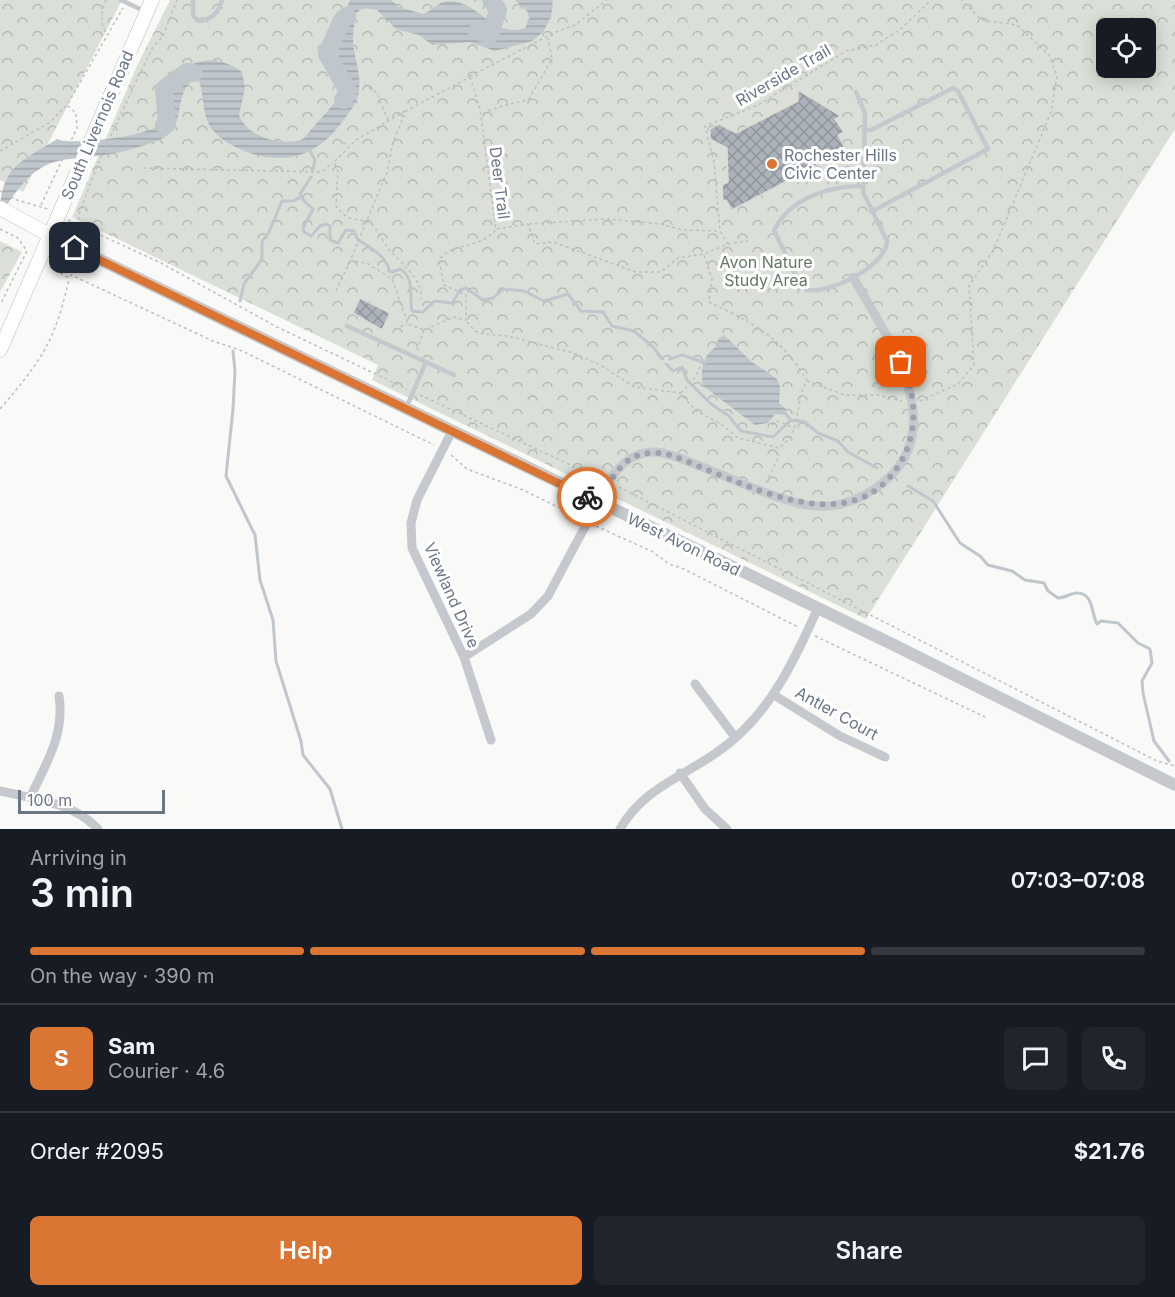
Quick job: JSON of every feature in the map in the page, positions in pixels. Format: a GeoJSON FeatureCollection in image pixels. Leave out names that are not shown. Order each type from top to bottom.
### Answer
{"type":"FeatureCollection","features":[{"type":"Feature","properties":{"kind":"main road","name":"South Livernois Road"},"geometry":{"type":"LineString","coordinates":[[0,350],[149,6]]}},
{"type":"Feature","properties":{"kind":"main road","name":"West Avon Road"},"geometry":{"type":"LineString","coordinates":[[0,208],[51,236]]}},
{"type":"Feature","properties":{"kind":"street","name":"West Avon Road"},"geometry":{"type":"LineString","coordinates":[[51,236],[818,608],[1175,785]]}},
{"type":"Feature","properties":{"kind":"street"},"geometry":{"type":"LineString","coordinates":[[464,657],[531,614],[548,596],[612,478],[622,464],[633,456],[648,452],[670,455],[795,502],[819,506],[845,503],[870,492],[885,481],[902,458],[912,433],[914,404],[910,384],[901,362],[854,277]]}},
{"type":"Feature","properties":{"kind":"street","name":"Viewland Drive"},"geometry":{"type":"LineString","coordinates":[[452,431],[417,500],[411,523],[412,548],[464,657],[491,740]]}},
{"type":"Feature","properties":{"kind":"street"},"geometry":{"type":"LineString","coordinates":[[620,829],[645,797],[680,773],[717,753],[750,725],[774,695],[793,664],[818,608]]}},
{"type":"Feature","properties":{"kind":"street"},"geometry":{"type":"LineString","coordinates":[[695,684],[735,737]]}},
{"type":"Feature","properties":{"kind":"street","name":"Antler Court"},"geometry":{"type":"LineString","coordinates":[[774,695],[840,736],[885,757]]}},
{"type":"Feature","properties":{"kind":"street"},"geometry":{"type":"LineString","coordinates":[[30,798],[59,734],[62,717],[59,696]]}},
{"type":"Feature","properties":{"kind":"street"},"geometry":{"type":"LineString","coordinates":[[680,773],[705,808],[728,829]]}},
{"type":"Feature","properties":{"kind":"street"},"geometry":{"type":"LineString","coordinates":[[0,791],[65,806],[90,821],[98,829]]}},
{"type":"Feature","properties":{"kind":"lane"},"geometry":{"type":"LineString","coordinates":[[122,0],[149,6]]}},
{"type":"Feature","properties":{"kind":"lane"},"geometry":{"type":"LineString","coordinates":[[193,0],[193,15],[198,21],[209,20],[222,0]]}},
{"type":"Feature","properties":{"kind":"lane"},"geometry":{"type":"LineString","coordinates":[[864,130],[871,130],[953,88],[958,91],[988,149],[871,212]]}},
{"type":"Feature","properties":{"kind":"lane"},"geometry":{"type":"LineString","coordinates":[[856,92],[864,109],[862,186],[871,212],[887,241],[887,248],[877,261],[854,277],[820,290],[804,289],[774,230],[786,213],[814,195],[836,187],[862,186]]}},
{"type":"Feature","properties":{"kind":"lane"},"geometry":{"type":"LineString","coordinates":[[347,326],[454,375]]}},
{"type":"Feature","properties":{"kind":"lane"},"geometry":{"type":"LineString","coordinates":[[406,408],[426,362]]}},
{"type":"Feature","properties":{"kind":"path"},"geometry":{"type":"LineString","coordinates":[[106,0],[101,13],[105,33],[108,35]]}},
{"type":"Feature","properties":{"kind":"path"},"geometry":{"type":"LineString","coordinates":[[79,225],[79,214],[113,129],[153,47],[164,36],[177,0]]}},
{"type":"Feature","properties":{"kind":"path"},"geometry":{"type":"LineString","coordinates":[[143,168],[321,172],[334,162],[347,146],[470,77],[575,25],[607,0]]}},
{"type":"Feature","properties":{"kind":"path","name":"Riverside Trail"},"geometry":{"type":"LineString","coordinates":[[728,244],[720,231],[714,162],[705,126],[758,105],[846,51],[876,45],[902,28],[931,0]]}},
{"type":"Feature","properties":{"kind":"path"},"geometry":{"type":"LineString","coordinates":[[704,254],[712,279],[709,302],[749,321],[772,336],[783,346],[807,381],[845,395],[877,395],[914,404],[958,384],[974,365],[969,286],[994,249],[1051,112],[1057,76],[1049,55],[1017,26],[982,20],[961,0]]}},
{"type":"Feature","properties":{"kind":"path"},"geometry":{"type":"LineString","coordinates":[[0,151],[49,123],[67,105],[120,13]]}},
{"type":"Feature","properties":{"kind":"path"},"geometry":{"type":"LineString","coordinates":[[481,116],[505,103],[516,104],[529,99],[552,60],[548,37]]}},
{"type":"Feature","properties":{"kind":"path","name":"Deer Trail"},"geometry":{"type":"LineString","coordinates":[[466,320],[466,295],[444,285],[439,260],[444,253],[454,248],[480,243],[496,230],[481,116],[470,77]]}},
{"type":"Feature","properties":{"kind":"path"},"geometry":{"type":"LineString","coordinates":[[364,84],[377,93],[389,121]]}},
{"type":"Feature","properties":{"kind":"path"},"geometry":{"type":"LineString","coordinates":[[0,191],[16,200],[40,206],[62,164],[77,128],[76,113],[67,105]]}},
{"type":"Feature","properties":{"kind":"path"},"geometry":{"type":"LineString","coordinates":[[336,291],[362,237],[387,172],[393,142],[406,111]]}},
{"type":"Feature","properties":{"kind":"path"},"geometry":{"type":"LineString","coordinates":[[338,139],[347,146]]}},
{"type":"Feature","properties":{"kind":"path"},"geometry":{"type":"LineString","coordinates":[[334,162],[338,171],[336,206],[342,214],[359,222],[367,222],[375,228],[388,249],[413,274],[422,291],[421,299]]}},
{"type":"Feature","properties":{"kind":"path"},"geometry":{"type":"LineString","coordinates":[[496,230],[528,224],[606,219],[660,224],[683,230],[720,231]]}},
{"type":"Feature","properties":{"kind":"path"},"geometry":{"type":"LineString","coordinates":[[73,222],[161,263],[277,327],[601,479]]}},
{"type":"Feature","properties":{"kind":"path"},"geometry":{"type":"LineString","coordinates":[[528,224],[535,244],[553,242],[636,272],[661,272],[678,258],[704,254],[728,244],[748,241]]}},
{"type":"Feature","properties":{"kind":"path"},"geometry":{"type":"LineString","coordinates":[[0,229],[18,238],[27,251],[0,305]]}},
{"type":"Feature","properties":{"kind":"path"},"geometry":{"type":"LineString","coordinates":[[350,261],[367,263],[392,279],[408,324]]}},
{"type":"Feature","properties":{"kind":"path"},"geometry":{"type":"LineString","coordinates":[[57,272],[69,278]]}},
{"type":"Feature","properties":{"kind":"path"},"geometry":{"type":"LineString","coordinates":[[69,278],[71,275],[213,341],[240,350],[434,445]]}},
{"type":"Feature","properties":{"kind":"path"},"geometry":{"type":"LineString","coordinates":[[0,409],[40,361],[57,328],[69,278]]}},
{"type":"Feature","properties":{"kind":"path"},"geometry":{"type":"LineString","coordinates":[[395,329],[408,324],[424,330],[454,317],[466,320],[475,331],[484,334],[508,336],[581,356],[602,366],[634,387],[680,393],[696,411],[721,424],[738,438],[778,448]]}},
{"type":"Feature","properties":{"kind":"path"},"geometry":{"type":"LineString","coordinates":[[414,356],[424,330]]}},
{"type":"Feature","properties":{"kind":"path"},"geometry":{"type":"LineString","coordinates":[[680,393],[695,377],[702,363]]}},
{"type":"Feature","properties":{"kind":"path"},"geometry":{"type":"LineString","coordinates":[[778,448],[786,442],[795,427],[799,415],[798,403],[807,381]]}},
{"type":"Feature","properties":{"kind":"path"},"geometry":{"type":"LineString","coordinates":[[772,425],[777,421],[795,427]]}},
{"type":"Feature","properties":{"kind":"path"},"geometry":{"type":"LineString","coordinates":[[763,490],[778,459],[778,448]]}},
{"type":"Feature","properties":{"kind":"path"},"geometry":{"type":"LineString","coordinates":[[449,453],[467,469],[523,490],[580,518]]}},
{"type":"Feature","properties":{"kind":"path"},"geometry":{"type":"LineString","coordinates":[[618,486],[1157,761],[1175,766]]}},
{"type":"Feature","properties":{"kind":"path"},"geometry":{"type":"LineString","coordinates":[[595,525],[801,628]]}},
{"type":"Feature","properties":{"kind":"path"},"geometry":{"type":"LineString","coordinates":[[816,636],[985,717]]}},
{"type":"Feature","properties":{"kind":"green space"},"geometry":{"type":"Polygon","coordinates":[[[0,0],[122,0],[23,192],[0,180],[0,0]]]}},
{"type":"Feature","properties":{"kind":"green space","name":"Avon Nature Study Area"},"geometry":{"type":"Polygon","coordinates":[[[170,0],[1175,0],[1175,129],[866,619],[372,380],[378,365],[72,217],[137,66],[170,0]]]}},
{"type":"Feature","properties":{"kind":"green space"},"geometry":{"type":"Polygon","coordinates":[[[0,241],[22,252],[0,292],[0,241]]]}},
{"type":"Feature","properties":{"kind":"shaded area"},"geometry":{"type":"Polygon","coordinates":[[[350,0],[391,0],[399,7],[423,14],[444,2],[459,2],[494,24],[513,30],[525,28],[530,19],[527,11],[515,0],[553,0],[551,17],[543,32],[532,41],[495,51],[470,42],[432,45],[419,35],[396,29],[377,10],[363,8],[356,13],[353,37],[359,76],[357,99],[332,134],[310,151],[298,156],[271,158],[242,150],[226,141],[215,133],[209,123],[199,81],[195,79],[184,92],[176,124],[165,137],[139,147],[60,161],[45,166],[31,176],[16,192],[0,217],[4,187],[14,168],[22,161],[57,139],[77,141],[110,139],[153,128],[162,121],[170,89],[176,78],[183,70],[201,61],[222,62],[242,72],[245,88],[239,115],[249,129],[276,141],[303,139],[338,99],[342,78],[335,36],[350,0]]]}},
{"type":"Feature","properties":{"kind":"shaded area"},"geometry":{"type":"Polygon","coordinates":[[[724,335],[752,362],[777,379],[780,386],[779,403],[787,410],[785,415],[775,414],[768,423],[755,425],[703,386],[703,364],[718,339],[724,335]]]}},
{"type":"Feature","properties":{"kind":"building","name":"Rochester Hills Civic Center"},"geometry":{"type":"Polygon","coordinates":[[[798,90],[841,116],[835,119],[844,132],[838,135],[846,150],[732,210],[726,200],[723,201],[722,185],[728,182],[727,148],[710,139],[710,129],[719,124],[736,133],[798,101],[798,90]]]}},
{"type":"Feature","properties":{"kind":"building"},"geometry":{"type":"Polygon","coordinates":[[[360,298],[390,313],[382,330],[353,313],[360,298]]]}},
{"type":"Feature","properties":{"kind":"waterway"},"geometry":{"type":"LineString","coordinates":[[477,31],[490,35],[498,10],[491,0]]}},
{"type":"Feature","properties":{"kind":"waterway"},"geometry":{"type":"LineString","coordinates":[[343,100],[348,91],[327,54],[342,20],[347,16]]}},
{"type":"Feature","properties":{"kind":"waterway"},"geometry":{"type":"LineString","coordinates":[[164,125],[167,124],[164,89],[187,72],[194,73]]}},
{"type":"Feature","properties":{"kind":"waterway"},"geometry":{"type":"LineString","coordinates":[[310,151],[315,160],[313,169]]}},
{"type":"Feature","properties":{"kind":"waterway"},"geometry":{"type":"LineString","coordinates":[[311,177],[300,194],[313,209],[303,228],[304,232],[311,236],[320,226],[326,224],[330,226],[330,240],[338,243],[346,230],[354,231],[358,240],[382,257],[389,271],[400,269],[408,277],[412,311],[423,312],[434,301],[452,303],[460,290],[466,288],[483,300],[493,298],[503,289],[524,291],[544,301],[568,294],[581,311],[603,312],[612,326],[634,331],[653,347],[662,359]]}},
{"type":"Feature","properties":{"kind":"waterway"},"geometry":{"type":"LineString","coordinates":[[240,301],[244,284],[262,259],[262,242],[269,232],[282,201],[293,201],[301,197]]}},
{"type":"Feature","properties":{"kind":"waterway"},"geometry":{"type":"LineString","coordinates":[[233,351],[235,371],[233,409],[226,476],[255,535],[260,580],[273,620],[276,661],[301,741],[303,755],[330,789],[342,829]]}},
{"type":"Feature","properties":{"kind":"waterway"},"geometry":{"type":"LineString","coordinates":[[670,359],[682,355],[706,363]]}},
{"type":"Feature","properties":{"kind":"waterway"},"geometry":{"type":"LineString","coordinates":[[666,364],[673,371],[682,367],[687,380],[711,404],[729,416],[741,431],[773,437],[791,420],[805,422],[818,433],[838,441],[848,452],[877,468]]}},
{"type":"Feature","properties":{"kind":"waterway"},"geometry":{"type":"LineString","coordinates":[[783,411],[791,420]]}},
{"type":"Feature","properties":{"kind":"waterway"},"geometry":{"type":"LineString","coordinates":[[908,486],[933,501],[960,543],[980,556],[988,565],[1012,571],[1025,580],[1044,583],[1048,591],[1058,598],[1074,593],[1086,596],[1097,624],[1101,621],[1118,623],[1138,643],[1150,649],[1152,663],[1142,681],[1143,693],[1154,741],[1169,761]]}},
{"type":"Feature","properties":{"kind":"way so far"},"geometry":{"type":"LineString","coordinates":[[587,497],[599,503],[622,464],[633,456],[648,452],[670,455],[802,504],[828,506],[854,500],[885,481],[897,467],[912,433],[914,404],[910,384],[901,362]]}},
{"type":"Feature","properties":{"kind":"place","name":"Rochester Hills Civic Center"},"geometry":{"type":"Point","coordinates":[772,164]}},
{"type":"Feature","properties":{"kind":"route"},"geometry":{"type":"LineString","coordinates":[[75,248],[587,497]]}}]}
